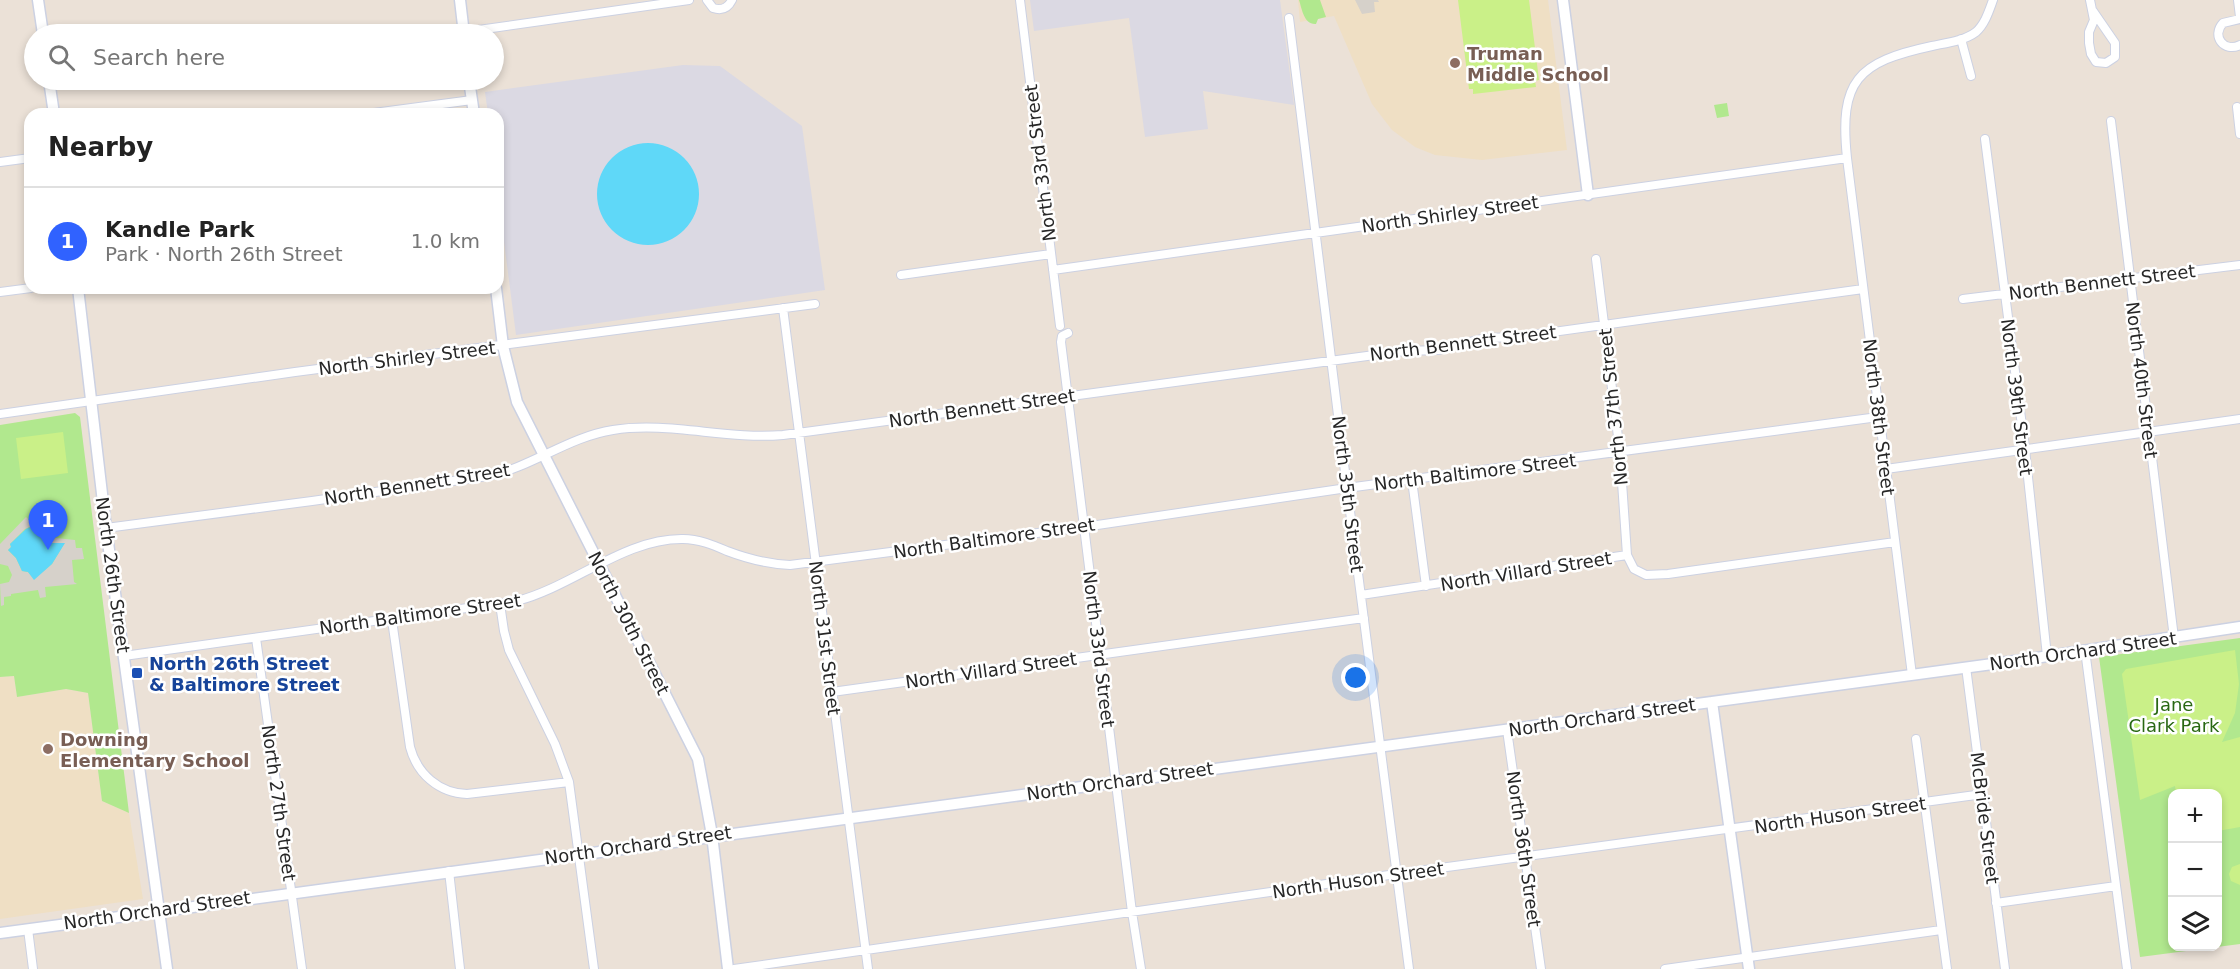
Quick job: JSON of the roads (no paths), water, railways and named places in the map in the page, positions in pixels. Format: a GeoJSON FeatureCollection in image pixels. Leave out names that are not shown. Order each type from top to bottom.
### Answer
{"type":"FeatureCollection","features":[{"type":"Feature","properties":{"kind":"street"},"geometry":{"type":"LineString","coordinates":[[38,0],[42,24]]}},
{"type":"Feature","properties":{"kind":"street"},"geometry":{"type":"LineString","coordinates":[[460,0],[463,24]]}},
{"type":"Feature","properties":{"kind":"street"},"geometry":{"type":"LineString","coordinates":[[504,27],[689,0]]}},
{"type":"Feature","properties":{"kind":"street"},"geometry":{"type":"LineString","coordinates":[[707,0],[713,8],[721,9],[729,6],[732,0]]}},
{"type":"Feature","properties":{"kind":"street","name":"North 33rd Street"},"geometry":{"type":"LineString","coordinates":[[1020,0],[1060,326]]}},
{"type":"Feature","properties":{"kind":"street"},"geometry":{"type":"LineString","coordinates":[[1563,0],[1588,195]]}},
{"type":"Feature","properties":{"kind":"street"},"geometry":{"type":"LineString","coordinates":[[1971,76],[1962,39],[1981,27],[1993,0]]}},
{"type":"Feature","properties":{"kind":"street"},"geometry":{"type":"LineString","coordinates":[[2090,0],[2093,22],[2088,35],[2089,48],[2096,62],[2106,63],[2115,57],[2116,46],[2093,12]]}},
{"type":"Feature","properties":{"kind":"street"},"geometry":{"type":"LineString","coordinates":[[2238,0],[2240,18],[2223,23],[2218,33],[2220,42],[2225,46],[2232,48],[2240,45]]}},
{"type":"Feature","properties":{"kind":"street","name":"North 35th Street"},"geometry":{"type":"LineString","coordinates":[[1289,18],[1409,969]]}},
{"type":"Feature","properties":{"kind":"street","name":"North 38th Street"},"geometry":{"type":"LineString","coordinates":[[1912,675],[1847,158],[1844,132],[1845,109],[1854,84],[1877,64],[1890,57],[1962,39]]}},
{"type":"Feature","properties":{"kind":"street"},"geometry":{"type":"LineString","coordinates":[[50,90],[53,108]]}},
{"type":"Feature","properties":{"kind":"street"},"geometry":{"type":"LineString","coordinates":[[470,90],[473,108]]}},
{"type":"Feature","properties":{"kind":"street"},"geometry":{"type":"LineString","coordinates":[[411,108],[472,100]]}},
{"type":"Feature","properties":{"kind":"street"},"geometry":{"type":"LineString","coordinates":[[2237,107],[2240,134]]}},
{"type":"Feature","properties":{"kind":"street","name":"North 40th Street"},"geometry":{"type":"LineString","coordinates":[[2111,122],[2174,638]]}},
{"type":"Feature","properties":{"kind":"street","name":"North 39th Street"},"geometry":{"type":"LineString","coordinates":[[1985,139],[2025,449],[2047,656]]}},
{"type":"Feature","properties":{"kind":"street","name":"North Shirley Street"},"geometry":{"type":"LineString","coordinates":[[1053,270],[1847,158]]}},
{"type":"Feature","properties":{"kind":"street"},"geometry":{"type":"LineString","coordinates":[[0,162],[24,159]]}},
{"type":"Feature","properties":{"kind":"street"},"geometry":{"type":"LineString","coordinates":[[901,275],[1051,254]]}},
{"type":"Feature","properties":{"kind":"street","name":"North 37th Street"},"geometry":{"type":"LineString","coordinates":[[1596,259],[1620,453],[1628,555]]}},
{"type":"Feature","properties":{"kind":"street","name":"North Bennett Street"},"geometry":{"type":"LineString","coordinates":[[1963,298],[2240,264]]}},
{"type":"Feature","properties":{"kind":"street"},"geometry":{"type":"LineString","coordinates":[[0,292],[24,289]]}},
{"type":"Feature","properties":{"kind":"street","name":"North Bennett Street"},"geometry":{"type":"LineString","coordinates":[[106,528],[488,476],[516,468],[597,433],[632,427],[758,436],[799,433],[1404,351],[1439,350],[1485,338],[1517,337],[1863,289]]}},
{"type":"Feature","properties":{"kind":"street","name":"North 26th Street"},"geometry":{"type":"LineString","coordinates":[[79,294],[106,528],[167,969]]}},
{"type":"Feature","properties":{"kind":"street","name":"North 30th Street"},"geometry":{"type":"LineString","coordinates":[[497,294],[503,346],[518,402],[698,759],[712,835],[728,969]]}},
{"type":"Feature","properties":{"kind":"street","name":"North Shirley Street"},"geometry":{"type":"LineString","coordinates":[[0,414],[296,372],[815,304]]}},
{"type":"Feature","properties":{"kind":"street","name":"North 31st Street"},"geometry":{"type":"LineString","coordinates":[[783,308],[868,969]]}},
{"type":"Feature","properties":{"kind":"street","name":"North 33rd Street"},"geometry":{"type":"LineString","coordinates":[[1068,333],[1062,336],[1061,342],[1067,396],[1141,969]]}},
{"type":"Feature","properties":{"kind":"street","name":"North Baltimore Street"},"geometry":{"type":"LineString","coordinates":[[124,656],[500,604],[542,594],[643,544],[673,539],[697,540],[752,560],[790,565],[1084,527],[1347,488],[1878,417]]}},
{"type":"Feature","properties":{"kind":"street"},"geometry":{"type":"LineString","coordinates":[[1886,469],[2240,419]]}},
{"type":"Feature","properties":{"kind":"street"},"geometry":{"type":"LineString","coordinates":[[1412,480],[1426,586]]}},
{"type":"Feature","properties":{"kind":"street","name":"North Villard Street"},"geometry":{"type":"LineString","coordinates":[[1361,594],[1628,555],[1630,565],[1636,571],[1654,575],[1895,542]]}},
{"type":"Feature","properties":{"kind":"street"},"geometry":{"type":"LineString","coordinates":[[500,604],[509,650],[555,744],[569,782],[594,969]]}},
{"type":"Feature","properties":{"kind":"street","name":"North Villard Street"},"geometry":{"type":"LineString","coordinates":[[832,692],[1364,618]]}},
{"type":"Feature","properties":{"kind":"street"},"geometry":{"type":"LineString","coordinates":[[392,620],[410,747],[416,763],[431,781],[455,794],[569,782]]}},
{"type":"Feature","properties":{"kind":"street","name":"North Orchard Street"},"geometry":{"type":"LineString","coordinates":[[0,933],[712,835],[1912,675],[2240,627]]}},
{"type":"Feature","properties":{"kind":"street","name":"North 27th Street"},"geometry":{"type":"LineString","coordinates":[[256,638],[302,969]]}},
{"type":"Feature","properties":{"kind":"street"},"geometry":{"type":"LineString","coordinates":[[2085,650],[2127,969]]}},
{"type":"Feature","properties":{"kind":"street","name":"McBride Street"},"geometry":{"type":"LineString","coordinates":[[1966,667],[2005,969]]}},
{"type":"Feature","properties":{"kind":"street"},"geometry":{"type":"LineString","coordinates":[[1712,702],[1748,963]]}},
{"type":"Feature","properties":{"kind":"street","name":"North 36th Street"},"geometry":{"type":"LineString","coordinates":[[1508,730],[1541,969]]}},
{"type":"Feature","properties":{"kind":"street"},"geometry":{"type":"LineString","coordinates":[[1916,739],[1947,969]]}},
{"type":"Feature","properties":{"kind":"street","name":"North Huson Street"},"geometry":{"type":"LineString","coordinates":[[734,969],[1396,874],[1983,794]]}},
{"type":"Feature","properties":{"kind":"street"},"geometry":{"type":"LineString","coordinates":[[449,871],[460,969]]}},
{"type":"Feature","properties":{"kind":"street"},"geometry":{"type":"LineString","coordinates":[[1996,903],[2116,886]]}},
{"type":"Feature","properties":{"kind":"street"},"geometry":{"type":"LineString","coordinates":[[28,929],[33,969]]}},
{"type":"Feature","properties":{"kind":"street"},"geometry":{"type":"LineString","coordinates":[[1665,969],[1748,963],[1941,930]]}},
{"type":"Feature","properties":{"kind":"water"},"geometry":{"type":"Polygon","coordinates":[[[648,143],[668,147],[684,158],[695,174],[699,194],[695,214],[684,230],[668,241],[648,245],[628,241],[612,230],[601,214],[597,194],[601,174],[612,158],[628,147],[648,143]]]}},
{"type":"Feature","properties":{"kind":"water"},"geometry":{"type":"Polygon","coordinates":[[[30,527],[48,543],[65,543],[52,564],[34,580],[28,572],[22,571],[16,558],[8,550],[11,547],[10,544],[30,527]]]}},
{"type":"Feature","properties":{"kind":"place","name":"Truman Middle School"},"geometry":{"type":"Point","coordinates":[1455,63]}},
{"type":"Feature","properties":{"kind":"place","name":"Kandle Park"},"geometry":{"type":"Point","coordinates":[48,550]}},
{"type":"Feature","properties":{"kind":"place","name":"North 26th Street & Baltimore Street"},"geometry":{"type":"Point","coordinates":[137,673]}},
{"type":"Feature","properties":{"kind":"place","name":"Downing Elementary School"},"geometry":{"type":"Point","coordinates":[48,749]}},
{"type":"Feature","properties":{"kind":"park label","name":"Jane Clark Park"},"geometry":{"type":"Point","coordinates":[2174,714]}}]}
